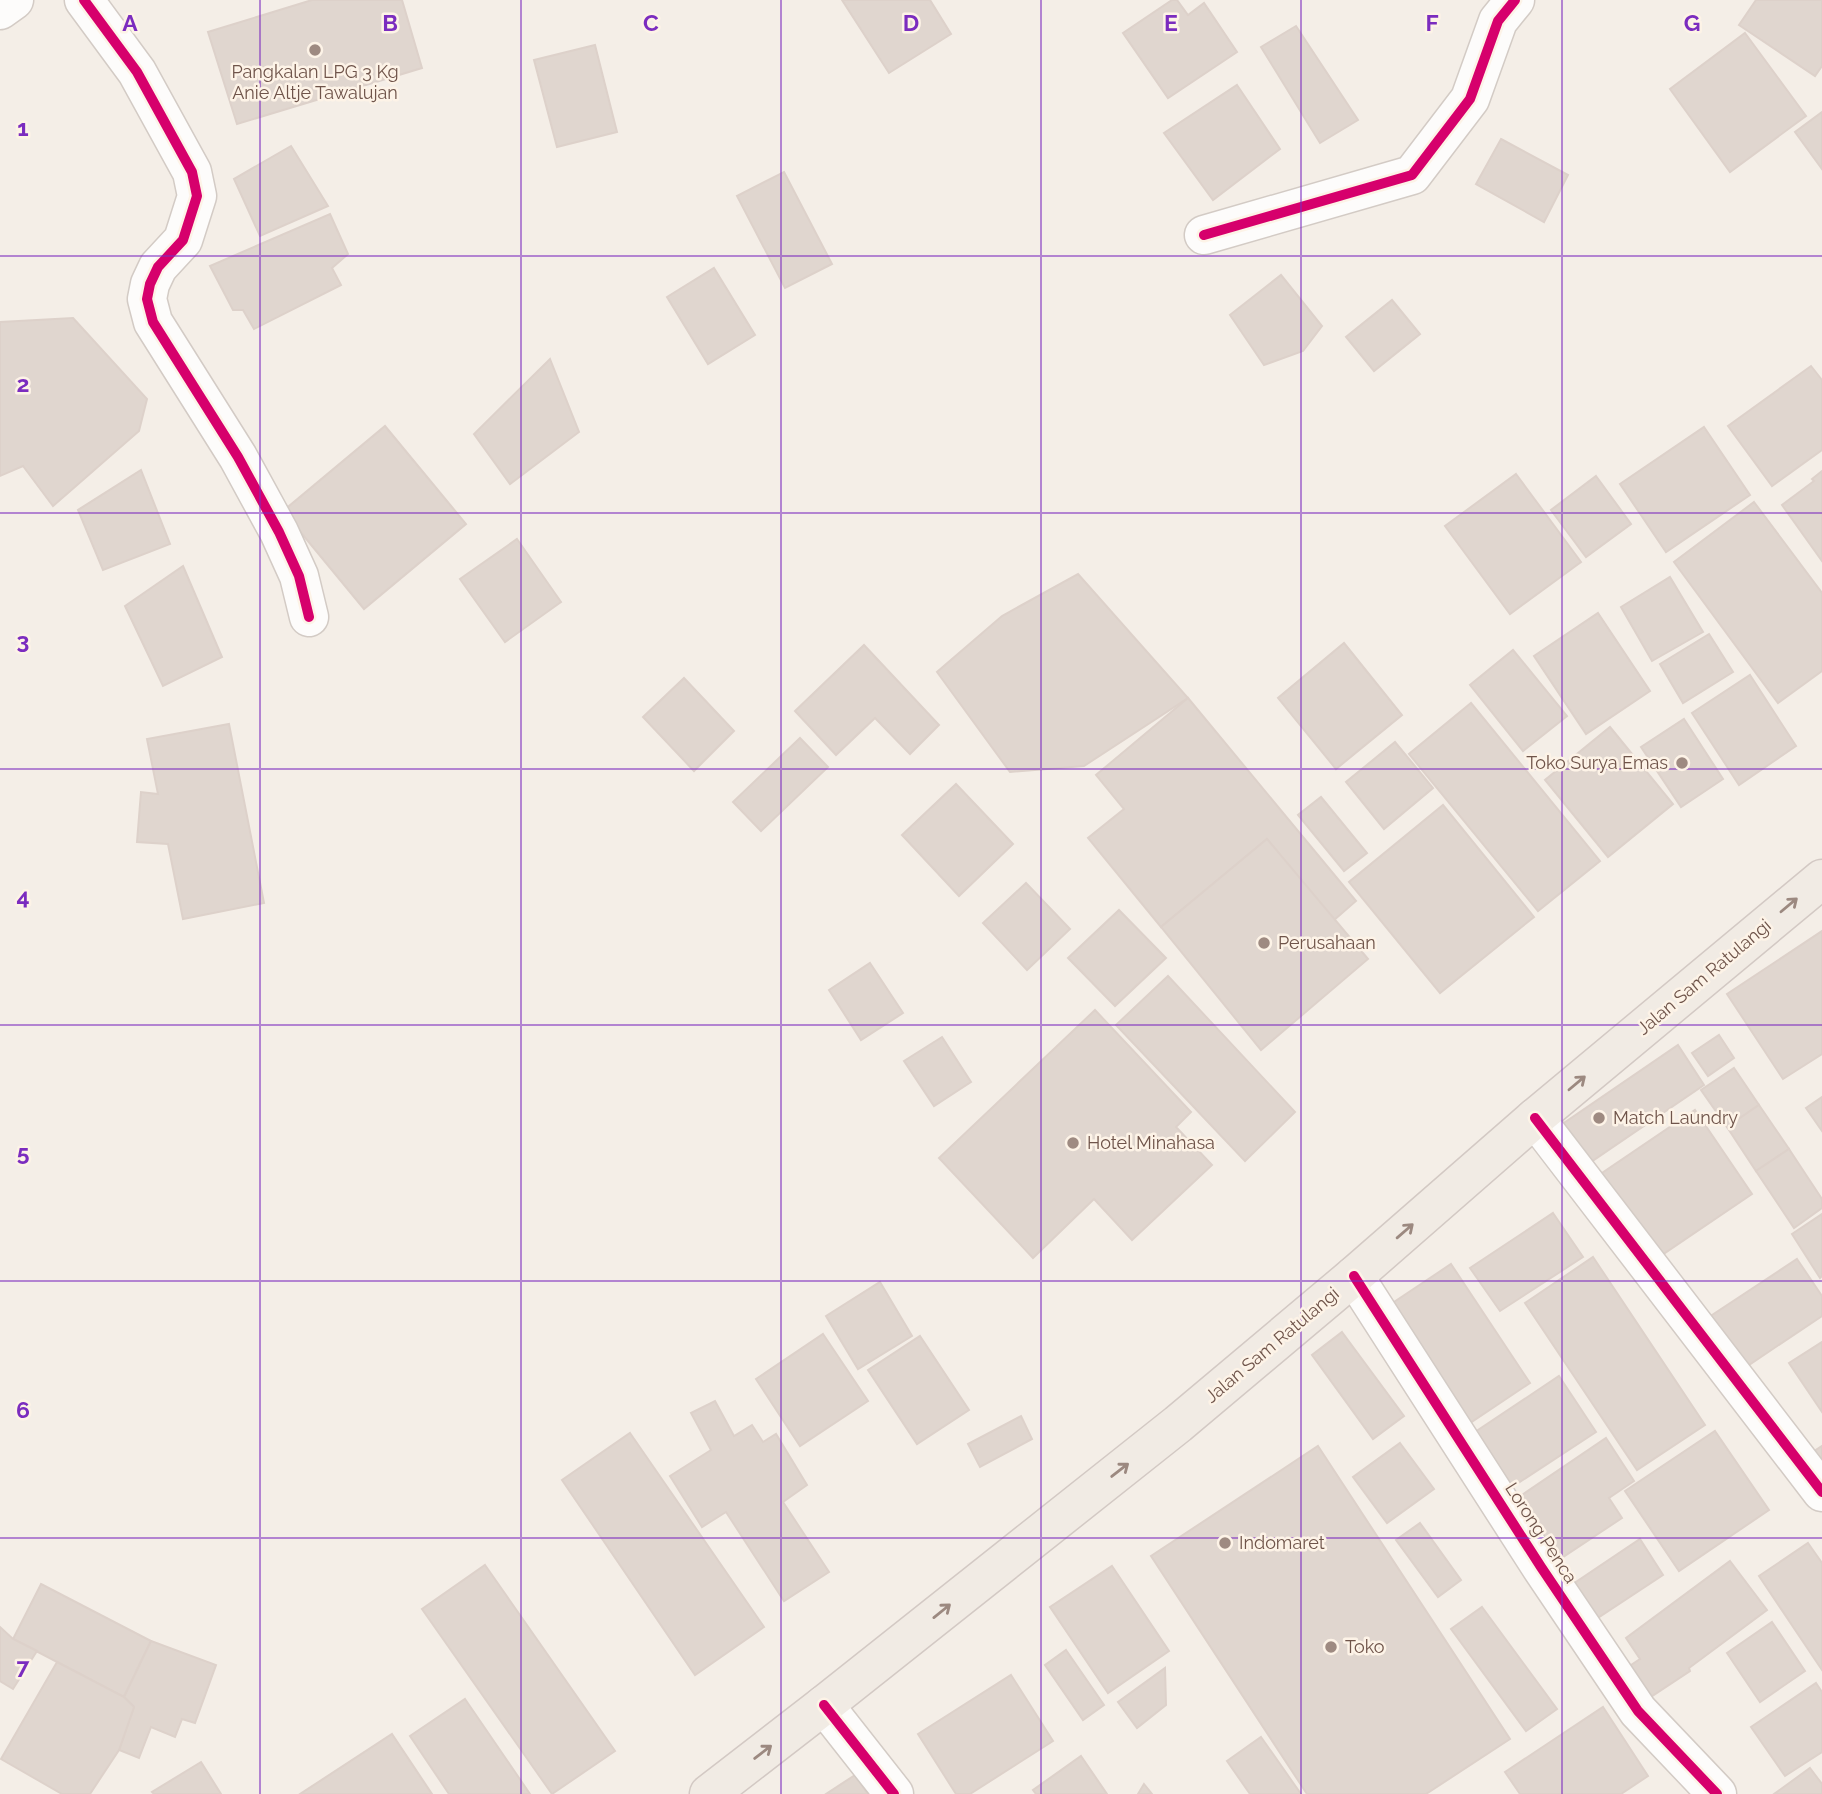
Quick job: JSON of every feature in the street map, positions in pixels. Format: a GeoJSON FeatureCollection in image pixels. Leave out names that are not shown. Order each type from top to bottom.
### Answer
{"type":"FeatureCollection","features":[{"type":"Feature","properties":{"kind":"main road","name":"Jalan Sam Ratulangi"},"geometry":{"type":"LineString","coordinates":[[709,1794],[1178,1424],[1354,1276],[1535,1118],[1822,879]]}},
{"type":"Feature","properties":{"kind":"street"},"geometry":{"type":"LineString","coordinates":[[0,10],[14,0]]}},
{"type":"Feature","properties":{"kind":"street"},"geometry":{"type":"LineString","coordinates":[[84,0],[138,72],[192,172],[197,196],[183,240],[158,267],[150,284],[147,299],[153,322],[238,457],[279,532],[299,576],[309,617]]}},
{"type":"Feature","properties":{"kind":"street"},"geometry":{"type":"LineString","coordinates":[[1204,236],[1412,175],[1470,99],[1498,21],[1515,0]]}},
{"type":"Feature","properties":{"kind":"street"},"geometry":{"type":"LineString","coordinates":[[1535,1118],[1822,1492]]}},
{"type":"Feature","properties":{"kind":"street","name":"Lorong Penca"},"geometry":{"type":"LineString","coordinates":[[1354,1276],[1541,1567],[1638,1711],[1717,1794]]}},
{"type":"Feature","properties":{"kind":"street"},"geometry":{"type":"LineString","coordinates":[[824,1705],[894,1794]]}},
{"type":"Feature","properties":{"kind":"building","name":"Pangkalan LPG 3 Kg Anie Altje Tawalujan"},"geometry":{"type":"Polygon","coordinates":[[[312,0],[402,0],[422,68],[237,124],[208,32],[312,0]]]}},
{"type":"Feature","properties":{"kind":"building"},"geometry":{"type":"Polygon","coordinates":[[[842,0],[930,0],[951,34],[889,73],[842,0]]]}},
{"type":"Feature","properties":{"kind":"building"},"geometry":{"type":"Polygon","coordinates":[[[1172,0],[1177,0],[1188,15],[1204,3],[1237,52],[1168,98],[1123,33],[1172,0]]]}},
{"type":"Feature","properties":{"kind":"building"},"geometry":{"type":"Polygon","coordinates":[[[1756,0],[1822,0],[1822,66],[1815,76],[1739,25],[1756,0]]]}},
{"type":"Feature","properties":{"kind":"building"},"geometry":{"type":"Polygon","coordinates":[[[1296,26],[1358,120],[1320,143],[1261,47],[1296,26]]]}},
{"type":"Feature","properties":{"kind":"building"},"geometry":{"type":"Polygon","coordinates":[[[1745,33],[1806,116],[1730,172],[1670,89],[1745,33]]]}},
{"type":"Feature","properties":{"kind":"building"},"geometry":{"type":"Polygon","coordinates":[[[595,45],[617,132],[557,147],[534,60],[595,45]]]}},
{"type":"Feature","properties":{"kind":"building"},"geometry":{"type":"Polygon","coordinates":[[[1237,85],[1280,149],[1213,200],[1164,133],[1237,85]]]}},
{"type":"Feature","properties":{"kind":"building"},"geometry":{"type":"Polygon","coordinates":[[[1822,112],[1822,169],[1795,132],[1822,112]]]}},
{"type":"Feature","properties":{"kind":"building"},"geometry":{"type":"Polygon","coordinates":[[[1501,139],[1568,175],[1544,222],[1476,184],[1501,139]]]}},
{"type":"Feature","properties":{"kind":"building"},"geometry":{"type":"Polygon","coordinates":[[[291,146],[328,206],[260,236],[234,179],[291,146]]]}},
{"type":"Feature","properties":{"kind":"building"},"geometry":{"type":"Polygon","coordinates":[[[784,172],[832,264],[785,288],[737,196],[784,172]]]}},
{"type":"Feature","properties":{"kind":"building"},"geometry":{"type":"Polygon","coordinates":[[[330,214],[348,254],[332,268],[341,285],[254,329],[243,310],[233,310],[210,266],[330,214]]]}},
{"type":"Feature","properties":{"kind":"building"},"geometry":{"type":"Polygon","coordinates":[[[714,268],[755,335],[708,364],[667,297],[714,268]]]}},
{"type":"Feature","properties":{"kind":"building"},"geometry":{"type":"Polygon","coordinates":[[[1281,275],[1322,326],[1303,351],[1264,365],[1230,315],[1281,275]]]}},
{"type":"Feature","properties":{"kind":"building"},"geometry":{"type":"Polygon","coordinates":[[[1392,300],[1420,334],[1374,371],[1346,337],[1392,300]]]}},
{"type":"Feature","properties":{"kind":"building"},"geometry":{"type":"Polygon","coordinates":[[[73,318],[147,399],[139,431],[53,506],[23,466],[0,476],[0,322],[73,318]]]}},
{"type":"Feature","properties":{"kind":"building"},"geometry":{"type":"Polygon","coordinates":[[[550,359],[579,432],[510,484],[474,434],[550,359]]]}},
{"type":"Feature","properties":{"kind":"building"},"geometry":{"type":"Polygon","coordinates":[[[1811,366],[1822,380],[1822,450],[1772,486],[1728,426],[1811,366]]]}},
{"type":"Feature","properties":{"kind":"building"},"geometry":{"type":"Polygon","coordinates":[[[385,426],[466,524],[364,609],[283,511],[385,426]]]}},
{"type":"Feature","properties":{"kind":"building"},"geometry":{"type":"Polygon","coordinates":[[[1704,427],[1750,495],[1666,552],[1620,484],[1704,427]]]}},
{"type":"Feature","properties":{"kind":"building"},"geometry":{"type":"Polygon","coordinates":[[[141,470],[170,544],[103,570],[78,510],[141,470]]]}},
{"type":"Feature","properties":{"kind":"building"},"geometry":{"type":"Polygon","coordinates":[[[1822,471],[1822,561],[1782,505],[1814,481],[1812,479],[1822,471]]]}},
{"type":"Feature","properties":{"kind":"building"},"geometry":{"type":"Polygon","coordinates":[[[1516,474],[1581,562],[1510,614],[1445,526],[1516,474]]]}},
{"type":"Feature","properties":{"kind":"building"},"geometry":{"type":"Polygon","coordinates":[[[1596,476],[1631,524],[1586,557],[1551,510],[1596,476]]]}},
{"type":"Feature","properties":{"kind":"building"},"geometry":{"type":"Polygon","coordinates":[[[1754,502],[1822,593],[1822,671],[1778,703],[1674,562],[1754,502]]]}},
{"type":"Feature","properties":{"kind":"building"},"geometry":{"type":"Polygon","coordinates":[[[517,539],[561,602],[505,642],[460,579],[517,539]]]}},
{"type":"Feature","properties":{"kind":"building"},"geometry":{"type":"Polygon","coordinates":[[[183,566],[222,657],[163,686],[125,606],[183,566]]]}},
{"type":"Feature","properties":{"kind":"building"},"geometry":{"type":"Polygon","coordinates":[[[1078,574],[1188,698],[1084,766],[1010,772],[937,672],[1002,616],[1078,574]]]}},
{"type":"Feature","properties":{"kind":"building"},"geometry":{"type":"Polygon","coordinates":[[[1670,577],[1703,632],[1652,661],[1621,607],[1670,577]]]}},
{"type":"Feature","properties":{"kind":"building"},"geometry":{"type":"Polygon","coordinates":[[[1598,613],[1650,691],[1586,734],[1534,656],[1598,613]]]}},
{"type":"Feature","properties":{"kind":"building"},"geometry":{"type":"Polygon","coordinates":[[[1709,634],[1733,672],[1683,703],[1660,664],[1709,634]]]}},
{"type":"Feature","properties":{"kind":"building"},"geometry":{"type":"Polygon","coordinates":[[[1344,643],[1402,715],[1336,769],[1278,698],[1344,643]]]}},
{"type":"Feature","properties":{"kind":"building"},"geometry":{"type":"Polygon","coordinates":[[[864,645],[939,725],[910,754],[875,718],[836,755],[795,711],[864,645]]]}},
{"type":"Feature","properties":{"kind":"building"},"geometry":{"type":"Polygon","coordinates":[[[1513,650],[1567,716],[1523,751],[1470,685],[1513,650]]]}},
{"type":"Feature","properties":{"kind":"building"},"geometry":{"type":"Polygon","coordinates":[[[1750,675],[1796,746],[1739,785],[1692,713],[1750,675]]]}},
{"type":"Feature","properties":{"kind":"building"},"geometry":{"type":"Polygon","coordinates":[[[684,678],[734,731],[694,771],[643,717],[684,678]]]}},
{"type":"Feature","properties":{"kind":"building"},"geometry":{"type":"Polygon","coordinates":[[[1188,698],[1356,901],[1334,920],[1267,839],[1161,927],[1088,838],[1124,809],[1096,775],[1188,698]]]}},
{"type":"Feature","properties":{"kind":"building"},"geometry":{"type":"Polygon","coordinates":[[[1471,703],[1600,861],[1538,911],[1409,754],[1471,703]]]}},
{"type":"Feature","properties":{"kind":"building","name":"Toko Surya Emas"},"geometry":{"type":"Polygon","coordinates":[[[1684,719],[1723,779],[1681,807],[1641,747],[1684,719]]]}},
{"type":"Feature","properties":{"kind":"building"},"geometry":{"type":"Polygon","coordinates":[[[229,724],[264,903],[183,919],[168,844],[137,842],[141,792],[158,794],[147,739],[229,724]]]}},
{"type":"Feature","properties":{"kind":"building"},"geometry":{"type":"Polygon","coordinates":[[[1610,727],[1673,804],[1608,857],[1545,780],[1610,727]]]}},
{"type":"Feature","properties":{"kind":"building"},"geometry":{"type":"Polygon","coordinates":[[[800,738],[828,767],[761,831],[733,802],[800,738]]]}},
{"type":"Feature","properties":{"kind":"building"},"geometry":{"type":"Polygon","coordinates":[[[1395,742],[1433,788],[1384,829],[1346,782],[1395,742]]]}},
{"type":"Feature","properties":{"kind":"building"},"geometry":{"type":"Polygon","coordinates":[[[956,784],[1013,844],[959,896],[902,835],[956,784]]]}},
{"type":"Feature","properties":{"kind":"building"},"geometry":{"type":"Polygon","coordinates":[[[1321,797],[1367,853],[1344,871],[1298,815],[1321,797]]]}},
{"type":"Feature","properties":{"kind":"building"},"geometry":{"type":"Polygon","coordinates":[[[1443,805],[1534,917],[1440,993],[1349,882],[1443,805]]]}},
{"type":"Feature","properties":{"kind":"building","name":"Perusahaan"},"geometry":{"type":"Polygon","coordinates":[[[1267,839],[1368,959],[1261,1050],[1161,927],[1267,839]]]}},
{"type":"Feature","properties":{"kind":"building"},"geometry":{"type":"Polygon","coordinates":[[[1026,883],[1070,929],[1027,970],[983,923],[1026,883]]]}},
{"type":"Feature","properties":{"kind":"building"},"geometry":{"type":"Polygon","coordinates":[[[1119,910],[1166,958],[1115,1006],[1068,958],[1119,910]]]}},
{"type":"Feature","properties":{"kind":"building"},"geometry":{"type":"Polygon","coordinates":[[[1822,931],[1822,1054],[1783,1079],[1727,994],[1822,931]]]}},
{"type":"Feature","properties":{"kind":"building"},"geometry":{"type":"Polygon","coordinates":[[[870,963],[903,1013],[861,1040],[829,990],[870,963]]]}},
{"type":"Feature","properties":{"kind":"building"},"geometry":{"type":"Polygon","coordinates":[[[1168,976],[1295,1112],[1245,1161],[1116,1025],[1168,976]]]}},
{"type":"Feature","properties":{"kind":"building","name":"Hotel Minahasa"},"geometry":{"type":"Polygon","coordinates":[[[1095,1010],[1191,1112],[1176,1127],[1212,1165],[1132,1240],[1094,1199],[1033,1258],[939,1158],[1095,1010]]]}},
{"type":"Feature","properties":{"kind":"building"},"geometry":{"type":"Polygon","coordinates":[[[1719,1035],[1734,1058],[1708,1076],[1692,1053],[1719,1035]]]}},
{"type":"Feature","properties":{"kind":"building"},"geometry":{"type":"Polygon","coordinates":[[[942,1037],[971,1082],[934,1106],[904,1061],[942,1037]]]}},
{"type":"Feature","properties":{"kind":"building"},"geometry":{"type":"Polygon","coordinates":[[[1678,1045],[1704,1085],[1585,1166],[1558,1127],[1678,1045]]]}},
{"type":"Feature","properties":{"kind":"building"},"geometry":{"type":"Polygon","coordinates":[[[1734,1068],[1759,1105],[1727,1127],[1701,1090],[1734,1068]]]}},
{"type":"Feature","properties":{"kind":"building"},"geometry":{"type":"Polygon","coordinates":[[[1822,1097],[1822,1131],[1806,1108],[1822,1097]]]}},
{"type":"Feature","properties":{"kind":"building"},"geometry":{"type":"Polygon","coordinates":[[[1759,1105],[1789,1149],[1756,1171],[1727,1127],[1759,1105]]]}},
{"type":"Feature","properties":{"kind":"building"},"geometry":{"type":"Polygon","coordinates":[[[1695,1110],[1752,1194],[1656,1259],[1599,1175],[1695,1110]]]}},
{"type":"Feature","properties":{"kind":"building"},"geometry":{"type":"Polygon","coordinates":[[[1789,1149],[1822,1199],[1822,1208],[1794,1228],[1756,1171],[1789,1149]]]}},
{"type":"Feature","properties":{"kind":"building"},"geometry":{"type":"Polygon","coordinates":[[[1553,1213],[1583,1257],[1500,1311],[1470,1268],[1553,1213]]]}},
{"type":"Feature","properties":{"kind":"building"},"geometry":{"type":"Polygon","coordinates":[[[1822,1214],[1822,1276],[1820,1278],[1792,1234],[1822,1214]]]}},
{"type":"Feature","properties":{"kind":"building"},"geometry":{"type":"Polygon","coordinates":[[[1593,1257],[1705,1425],[1637,1470],[1525,1303],[1593,1257]]]}},
{"type":"Feature","properties":{"kind":"building"},"geometry":{"type":"Polygon","coordinates":[[[1797,1259],[1822,1296],[1822,1316],[1740,1371],[1706,1319],[1797,1259]]]}},
{"type":"Feature","properties":{"kind":"building"},"geometry":{"type":"Polygon","coordinates":[[[1451,1264],[1530,1383],[1470,1423],[1391,1304],[1451,1264]]]}},
{"type":"Feature","properties":{"kind":"building"},"geometry":{"type":"Polygon","coordinates":[[[880,1282],[912,1336],[858,1369],[826,1316],[880,1282]]]}},
{"type":"Feature","properties":{"kind":"building"},"geometry":{"type":"Polygon","coordinates":[[[1342,1332],[1404,1416],[1373,1439],[1312,1355],[1342,1332]]]}},
{"type":"Feature","properties":{"kind":"building"},"geometry":{"type":"Polygon","coordinates":[[[823,1334],[868,1401],[800,1446],[756,1379],[823,1334]]]}},
{"type":"Feature","properties":{"kind":"building"},"geometry":{"type":"Polygon","coordinates":[[[920,1336],[969,1410],[917,1444],[868,1370],[920,1336]]]}},
{"type":"Feature","properties":{"kind":"building"},"geometry":{"type":"Polygon","coordinates":[[[1822,1342],[1822,1412],[1789,1363],[1822,1342]]]}},
{"type":"Feature","properties":{"kind":"building"},"geometry":{"type":"Polygon","coordinates":[[[1559,1376],[1596,1432],[1506,1491],[1469,1436],[1559,1376]]]}},
{"type":"Feature","properties":{"kind":"building"},"geometry":{"type":"Polygon","coordinates":[[[715,1401],[734,1436],[752,1425],[763,1442],[776,1434],[807,1485],[783,1502],[829,1572],[784,1601],[726,1512],[702,1527],[670,1476],[711,1450],[691,1413],[715,1401]]]}},
{"type":"Feature","properties":{"kind":"building"},"geometry":{"type":"Polygon","coordinates":[[[1021,1416],[1032,1439],[980,1467],[968,1444],[1021,1416]]]}},
{"type":"Feature","properties":{"kind":"building"},"geometry":{"type":"Polygon","coordinates":[[[1715,1431],[1769,1510],[1679,1571],[1625,1491],[1715,1431]]]}},
{"type":"Feature","properties":{"kind":"building"},"geometry":{"type":"Polygon","coordinates":[[[630,1433],[764,1627],[695,1675],[562,1480],[630,1433]]]}},
{"type":"Feature","properties":{"kind":"building"},"geometry":{"type":"Polygon","coordinates":[[[1606,1438],[1634,1481],[1609,1498],[1622,1518],[1554,1563],[1513,1501],[1606,1438]]]}},
{"type":"Feature","properties":{"kind":"building"},"geometry":{"type":"Polygon","coordinates":[[[1400,1443],[1434,1489],[1387,1523],[1353,1477],[1400,1443]]]}},
{"type":"Feature","properties":{"kind":"building","name":"Toko"},"geometry":{"type":"Polygon","coordinates":[[[1318,1446],[1510,1739],[1426,1794],[1307,1794],[1151,1556],[1318,1446]]]}},
{"type":"Feature","properties":{"kind":"building"},"geometry":{"type":"Polygon","coordinates":[[[1822,1446],[1822,1474],[1808,1455],[1822,1446]]]}},
{"type":"Feature","properties":{"kind":"building"},"geometry":{"type":"Polygon","coordinates":[[[1420,1523],[1461,1580],[1438,1597],[1396,1540],[1420,1523]]]}},
{"type":"Feature","properties":{"kind":"building"},"geometry":{"type":"Polygon","coordinates":[[[1640,1539],[1663,1575],[1587,1625],[1564,1590],[1640,1539]]]}},
{"type":"Feature","properties":{"kind":"building"},"geometry":{"type":"Polygon","coordinates":[[[1808,1543],[1822,1563],[1822,1670],[1759,1576],[1808,1543]]]}},
{"type":"Feature","properties":{"kind":"building"},"geometry":{"type":"Polygon","coordinates":[[[1730,1561],[1767,1610],[1689,1668],[1690,1671],[1637,1706],[1616,1675],[1640,1659],[1626,1638],[1730,1561]]]}},
{"type":"Feature","properties":{"kind":"building"},"geometry":{"type":"Polygon","coordinates":[[[485,1565],[615,1751],[552,1794],[422,1609],[485,1565]]]}},
{"type":"Feature","properties":{"kind":"building"},"geometry":{"type":"Polygon","coordinates":[[[1112,1566],[1169,1651],[1108,1693],[1050,1607],[1112,1566]]]}},
{"type":"Feature","properties":{"kind":"building"},"geometry":{"type":"Polygon","coordinates":[[[41,1584],[151,1641],[124,1697],[13,1639],[41,1584]]]}},
{"type":"Feature","properties":{"kind":"building"},"geometry":{"type":"Polygon","coordinates":[[[1482,1607],[1557,1709],[1526,1731],[1451,1629],[1482,1607]]]}},
{"type":"Feature","properties":{"kind":"building"},"geometry":{"type":"Polygon","coordinates":[[[1772,1622],[1805,1671],[1760,1702],[1727,1653],[1772,1622]]]}},
{"type":"Feature","properties":{"kind":"building"},"geometry":{"type":"Polygon","coordinates":[[[0,1627],[13,1639],[37,1651],[13,1689],[0,1681],[0,1627]]]}},
{"type":"Feature","properties":{"kind":"building"},"geometry":{"type":"Polygon","coordinates":[[[151,1641],[216,1665],[195,1723],[182,1719],[175,1737],[151,1727],[139,1758],[119,1750],[134,1707],[124,1697],[151,1641]]]}},
{"type":"Feature","properties":{"kind":"building"},"geometry":{"type":"Polygon","coordinates":[[[1066,1650],[1104,1705],[1083,1720],[1045,1665],[1066,1650]]]}},
{"type":"Feature","properties":{"kind":"building"},"geometry":{"type":"Polygon","coordinates":[[[57,1662],[124,1697],[134,1707],[119,1750],[90,1794],[62,1794],[1,1759],[57,1662]]]}},
{"type":"Feature","properties":{"kind":"building"},"geometry":{"type":"Polygon","coordinates":[[[1165,1668],[1166,1705],[1137,1728],[1118,1702],[1165,1668]]]}},
{"type":"Feature","properties":{"kind":"building"},"geometry":{"type":"Polygon","coordinates":[[[1011,1675],[1053,1741],[970,1794],[956,1794],[918,1734],[1011,1675]]]}},
{"type":"Feature","properties":{"kind":"building"},"geometry":{"type":"Polygon","coordinates":[[[1816,1683],[1822,1692],[1822,1752],[1785,1776],[1751,1727],[1816,1683]]]}},
{"type":"Feature","properties":{"kind":"building"},"geometry":{"type":"Polygon","coordinates":[[[465,1699],[530,1794],[449,1794],[410,1736],[465,1699]]]}},
{"type":"Feature","properties":{"kind":"building"},"geometry":{"type":"Polygon","coordinates":[[[1603,1707],[1648,1776],[1621,1794],[1520,1794],[1505,1772],[1603,1707]]]}},
{"type":"Feature","properties":{"kind":"building"},"geometry":{"type":"Polygon","coordinates":[[[392,1734],[432,1794],[300,1794],[392,1734]]]}},
{"type":"Feature","properties":{"kind":"building"},"geometry":{"type":"Polygon","coordinates":[[[1261,1737],[1301,1794],[1250,1794],[1227,1761],[1261,1737]]]}},
{"type":"Feature","properties":{"kind":"building"},"geometry":{"type":"Polygon","coordinates":[[[1081,1756],[1107,1794],[1036,1794],[1033,1790],[1081,1756]]]}},
{"type":"Feature","properties":{"kind":"building"},"geometry":{"type":"Polygon","coordinates":[[[201,1762],[221,1794],[152,1792],[201,1762]]]}},
{"type":"Feature","properties":{"kind":"building"},"geometry":{"type":"Polygon","coordinates":[[[1810,1768],[1822,1784],[1822,1794],[1774,1794],[1810,1768]]]}},
{"type":"Feature","properties":{"kind":"building"},"geometry":{"type":"Polygon","coordinates":[[[855,1775],[868,1794],[826,1794],[855,1775]]]}},
{"type":"Feature","properties":{"kind":"building"},"geometry":{"type":"Polygon","coordinates":[[[1144,1784],[1152,1794],[1138,1794],[1144,1784]]]}},
{"type":"Feature","properties":{"kind":"cycle path"},"geometry":{"type":"LineString","coordinates":[[84,0],[137,72],[192,172],[197,196],[183,240],[158,267],[150,284],[147,299],[153,322],[238,457],[279,532],[299,576],[309,617]]}},
{"type":"Feature","properties":{"kind":"cycle path"},"geometry":{"type":"LineString","coordinates":[[1204,235],[1412,175],[1470,99],[1498,21],[1515,0]]}},
{"type":"Feature","properties":{"kind":"cycle path"},"geometry":{"type":"LineString","coordinates":[[1535,1118],[1822,1492]]}},
{"type":"Feature","properties":{"kind":"cycle path"},"geometry":{"type":"LineString","coordinates":[[1354,1276],[1541,1567],[1638,1711],[1717,1794]]}},
{"type":"Feature","properties":{"kind":"cycle path"},"geometry":{"type":"LineString","coordinates":[[824,1705],[894,1794]]}},
{"type":"Feature","properties":{"kind":"place","name":"Pangkalan LPG 3 Kg Anie Altje Tawalujan"},"geometry":{"type":"Point","coordinates":[315,50]}},
{"type":"Feature","properties":{"kind":"place","name":"Toko Surya Emas"},"geometry":{"type":"Point","coordinates":[1682,763]}},
{"type":"Feature","properties":{"kind":"place","name":"Perusahaan"},"geometry":{"type":"Point","coordinates":[1264,943]}},
{"type":"Feature","properties":{"kind":"place","name":"Match Laundry"},"geometry":{"type":"Point","coordinates":[1599,1118]}},
{"type":"Feature","properties":{"kind":"place","name":"Hotel Minahasa"},"geometry":{"type":"Point","coordinates":[1073,1143]}},
{"type":"Feature","properties":{"kind":"place","name":"Indomaret"},"geometry":{"type":"Point","coordinates":[1225,1543]}},
{"type":"Feature","properties":{"kind":"place","name":"Toko"},"geometry":{"type":"Point","coordinates":[1331,1647]}}]}
